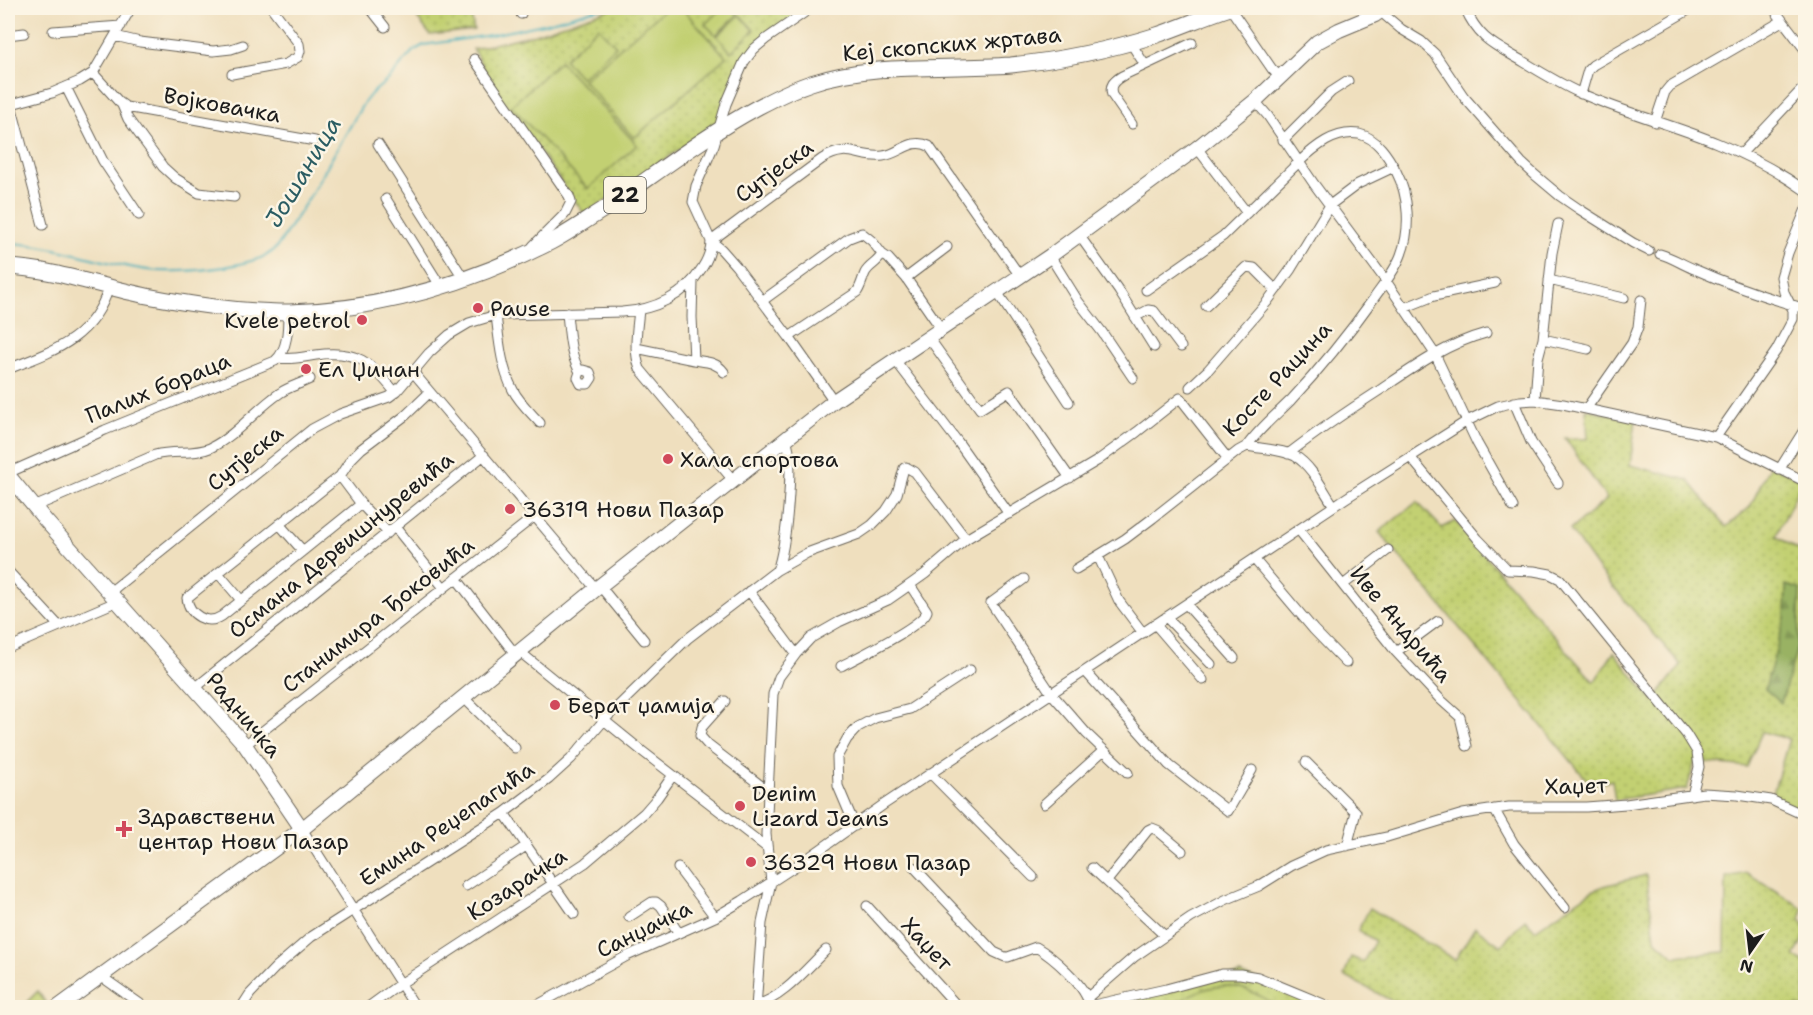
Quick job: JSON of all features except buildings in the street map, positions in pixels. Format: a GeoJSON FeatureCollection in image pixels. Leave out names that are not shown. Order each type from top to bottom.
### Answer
{"type":"FeatureCollection","features":[{"type":"Feature","properties":{"kind":"main road","name":"Кеј скопских жртава"},"geometry":{"type":"LineString","coordinates":[[8,267],[49,273],[212,307],[288,312],[366,304],[441,287],[553,241],[717,131],[783,94],[830,77],[877,70],[1033,63],[1081,55],[1158,34],[1230,8]]}},
{"type":"Feature","properties":{"kind":"street"},"geometry":{"type":"LineString","coordinates":[[43,225],[9,105],[66,87],[93,73],[131,8]]}},
{"type":"Feature","properties":{"kind":"street","name":"Војковачка"},"geometry":{"type":"LineString","coordinates":[[232,74],[286,64],[298,57],[300,51],[298,44],[272,8]]}},
{"type":"Feature","properties":{"kind":"street"},"geometry":{"type":"LineString","coordinates":[[370,8],[385,27]]}},
{"type":"Feature","properties":{"kind":"street"},"geometry":{"type":"LineString","coordinates":[[811,8],[776,31],[749,54],[733,87],[714,145],[693,196],[696,211],[711,241],[727,255],[834,401]]}},
{"type":"Feature","properties":{"kind":"street","name":"Кеј скопских жртава"},"geometry":{"type":"LineString","coordinates":[[1230,8],[1280,77]]}},
{"type":"Feature","properties":{"kind":"street"},"geometry":{"type":"LineString","coordinates":[[1465,8],[1479,32],[1489,42],[1550,78],[1581,94],[1742,153],[1773,169],[1806,191]]}},
{"type":"Feature","properties":{"kind":"street"},"geometry":{"type":"LineString","coordinates":[[1581,94],[1588,70],[1593,65],[1692,8]]}},
{"type":"Feature","properties":{"kind":"street"},"geometry":{"type":"LineString","coordinates":[[1773,8],[1806,51]]}},
{"type":"Feature","properties":{"kind":"street"},"geometry":{"type":"LineString","coordinates":[[57,1008],[302,829],[598,587],[834,401],[1050,256],[1197,148],[1255,101],[1323,38],[1383,10],[1401,29],[1421,41],[1435,54],[1464,97],[1516,156],[1560,199],[1632,243],[1650,251]]}},
{"type":"Feature","properties":{"kind":"street"},"geometry":{"type":"LineString","coordinates":[[1655,122],[1665,92],[1670,86],[1782,21]]}},
{"type":"Feature","properties":{"kind":"street"},"geometry":{"type":"LineString","coordinates":[[53,31],[121,26]]}},
{"type":"Feature","properties":{"kind":"street"},"geometry":{"type":"LineString","coordinates":[[8,35],[24,33]]}},
{"type":"Feature","properties":{"kind":"street"},"geometry":{"type":"LineString","coordinates":[[115,36],[140,42],[213,51],[243,45]]}},
{"type":"Feature","properties":{"kind":"street"},"geometry":{"type":"LineString","coordinates":[[1130,42],[1144,65]]}},
{"type":"Feature","properties":{"kind":"street"},"geometry":{"type":"LineString","coordinates":[[1132,124],[1112,95],[1111,87],[1114,81],[1192,44]]}},
{"type":"Feature","properties":{"kind":"street","name":"Кеј скопских жртава"},"geometry":{"type":"LineString","coordinates":[[474,59],[571,202],[565,214],[525,254]]}},
{"type":"Feature","properties":{"kind":"street","name":"Војковачка"},"geometry":{"type":"LineString","coordinates":[[93,73],[122,105],[124,112],[163,167],[175,178],[199,193],[234,197]]}},
{"type":"Feature","properties":{"kind":"street"},"geometry":{"type":"LineString","coordinates":[[1283,140],[1331,92],[1348,81]]}},
{"type":"Feature","properties":{"kind":"street"},"geometry":{"type":"LineString","coordinates":[[1742,153],[1806,85]]}},
{"type":"Feature","properties":{"kind":"street"},"geometry":{"type":"LineString","coordinates":[[66,87],[103,161],[139,215]]}},
{"type":"Feature","properties":{"kind":"street"},"geometry":{"type":"LineString","coordinates":[[1255,101],[1268,116],[1329,205],[1368,255],[1435,354],[1492,472],[1513,507]]}},
{"type":"Feature","properties":{"kind":"street","name":"Војковачка"},"geometry":{"type":"LineString","coordinates":[[122,105],[315,141]]}},
{"type":"Feature","properties":{"kind":"street","name":"Косте Рацина"},"geometry":{"type":"LineString","coordinates":[[1076,570],[1153,518],[1247,446],[1318,370],[1396,266],[1402,252],[1406,230],[1406,200],[1403,186],[1394,167],[1381,148],[1367,137],[1349,133],[1338,135],[1319,146],[1299,162]]}},
{"type":"Feature","properties":{"kind":"street","name":"Сутјеска"},"geometry":{"type":"LineString","coordinates":[[8,648],[59,626],[114,596],[312,429],[340,414],[395,392],[429,353],[455,330],[478,319],[496,315],[622,312],[639,310],[668,300],[693,281],[709,256],[711,241],[828,156],[844,151],[882,156],[892,154],[911,144],[921,143],[928,146],[1020,276]]}},
{"type":"Feature","properties":{"kind":"street"},"geometry":{"type":"LineString","coordinates":[[378,144],[464,279]]}},
{"type":"Feature","properties":{"kind":"street"},"geometry":{"type":"LineString","coordinates":[[1197,148],[1247,213]]}},
{"type":"Feature","properties":{"kind":"street"},"geometry":{"type":"LineString","coordinates":[[1146,290],[1217,240],[1299,162]]}},
{"type":"Feature","properties":{"kind":"street"},"geometry":{"type":"LineString","coordinates":[[1190,387],[1228,349],[1276,290],[1292,268],[1329,205],[1358,184],[1394,167]]}},
{"type":"Feature","properties":{"kind":"street"},"geometry":{"type":"LineString","coordinates":[[386,199],[441,287]]}},
{"type":"Feature","properties":{"kind":"street"},"geometry":{"type":"LineString","coordinates":[[1716,437],[1776,351],[1793,319],[1792,306],[1782,288],[1781,277],[1785,260],[1806,209]]}},
{"type":"Feature","properties":{"kind":"street"},"geometry":{"type":"LineString","coordinates":[[1535,400],[1538,358],[1543,339],[1558,224]]}},
{"type":"Feature","properties":{"kind":"street"},"geometry":{"type":"LineString","coordinates":[[762,301],[859,233],[868,237],[906,278],[942,330]]}},
{"type":"Feature","properties":{"kind":"street"},"geometry":{"type":"LineString","coordinates":[[1079,235],[1119,291],[1154,347]]}},
{"type":"Feature","properties":{"kind":"street"},"geometry":{"type":"LineString","coordinates":[[906,278],[947,247]]}},
{"type":"Feature","properties":{"kind":"street"},"geometry":{"type":"LineString","coordinates":[[789,337],[857,292],[865,272],[879,260],[882,254]]}},
{"type":"Feature","properties":{"kind":"street"},"geometry":{"type":"LineString","coordinates":[[1660,254],[1680,261],[1700,272],[1806,309]]}},
{"type":"Feature","properties":{"kind":"street"},"geometry":{"type":"LineString","coordinates":[[1050,256],[1078,302],[1102,332],[1133,378]]}},
{"type":"Feature","properties":{"kind":"street"},"geometry":{"type":"LineString","coordinates":[[1206,306],[1246,267],[1254,268],[1276,290]]}},
{"type":"Feature","properties":{"kind":"street"},"geometry":{"type":"LineString","coordinates":[[1549,280],[1624,298]]}},
{"type":"Feature","properties":{"kind":"street"},"geometry":{"type":"LineString","coordinates":[[693,281],[694,360]]}},
{"type":"Feature","properties":{"kind":"street"},"geometry":{"type":"LineString","coordinates":[[1404,308],[1434,296],[1495,283]]}},
{"type":"Feature","properties":{"kind":"street"},"geometry":{"type":"LineString","coordinates":[[8,369],[52,352],[74,339],[95,317],[109,287]]}},
{"type":"Feature","properties":{"kind":"street"},"geometry":{"type":"LineString","coordinates":[[997,292],[1069,402]]}},
{"type":"Feature","properties":{"kind":"street"},"geometry":{"type":"LineString","coordinates":[[1586,409],[1632,343],[1638,327],[1641,300]]}},
{"type":"Feature","properties":{"kind":"street"},"geometry":{"type":"LineString","coordinates":[[639,310],[636,348],[642,373],[733,480]]}},
{"type":"Feature","properties":{"kind":"street"},"geometry":{"type":"LineString","coordinates":[[1135,317],[1148,310],[1154,311],[1181,346]]}},
{"type":"Feature","properties":{"kind":"street"},"geometry":{"type":"LineString","coordinates":[[288,312],[288,330],[279,358],[288,360],[346,353],[358,357],[372,367],[395,392]]}},
{"type":"Feature","properties":{"kind":"street"},"geometry":{"type":"LineString","coordinates":[[567,313],[571,345],[580,372]]}},
{"type":"Feature","properties":{"kind":"street"},"geometry":{"type":"LineString","coordinates":[[496,315],[503,361],[512,388],[540,423]]}},
{"type":"Feature","properties":{"kind":"street"},"geometry":{"type":"LineString","coordinates":[[1288,453],[1435,354],[1486,333]]}},
{"type":"Feature","properties":{"kind":"street"},"geometry":{"type":"LineString","coordinates":[[929,338],[980,409],[1009,391],[1070,478]]}},
{"type":"Feature","properties":{"kind":"street"},"geometry":{"type":"LineString","coordinates":[[1543,339],[1588,349]]}},
{"type":"Feature","properties":{"kind":"street"},"geometry":{"type":"LineString","coordinates":[[636,348],[716,364],[724,372]]}},
{"type":"Feature","properties":{"kind":"street","name":"Палих бораца"},"geometry":{"type":"LineString","coordinates":[[8,474],[105,430],[265,366],[279,358]]}},
{"type":"Feature","properties":{"kind":"street"},"geometry":{"type":"LineString","coordinates":[[895,360],[958,442],[1009,514]]}},
{"type":"Feature","properties":{"kind":"street"},"geometry":{"type":"LineString","coordinates":[[413,372],[644,640]]}},
{"type":"Feature","properties":{"kind":"street"},"geometry":{"type":"LineString","coordinates":[[34,507],[155,455],[170,451],[200,451],[209,448],[221,441],[281,392],[310,379]]}},
{"type":"Feature","properties":{"kind":"street"},"geometry":{"type":"LineString","coordinates":[[360,505],[214,621],[202,619],[190,608],[187,601],[189,594],[340,476],[361,449],[406,415],[430,392]]}},
{"type":"Feature","properties":{"kind":"street"},"geometry":{"type":"LineString","coordinates":[[826,950],[780,993],[756,1006],[762,923],[771,882],[766,847],[774,689],[779,677],[796,654],[816,635],[888,600],[925,574],[966,539],[1113,450],[1180,398],[1228,459]]}},
{"type":"Feature","properties":{"kind":"street"},"geometry":{"type":"LineString","coordinates":[[771,882],[930,773],[1334,506],[1467,421],[1498,406],[1535,400],[1716,437],[1806,482]]}},
{"type":"Feature","properties":{"kind":"street"},"geometry":{"type":"LineString","coordinates":[[1514,402],[1531,442],[1558,483]]}},
{"type":"Feature","properties":{"kind":"street"},"geometry":{"type":"LineString","coordinates":[[1779,470],[1806,427]]}},
{"type":"Feature","properties":{"kind":"street"},"geometry":{"type":"LineString","coordinates":[[777,570],[784,538],[790,467],[790,454],[786,439]]}},
{"type":"Feature","properties":{"kind":"street"},"geometry":{"type":"LineString","coordinates":[[1247,446],[1288,453],[1296,457],[1306,465],[1334,506]]}},
{"type":"Feature","properties":{"kind":"street","name":"Османа Дервишнуревића"},"geometry":{"type":"LineString","coordinates":[[195,688],[484,455]]}},
{"type":"Feature","properties":{"kind":"street"},"geometry":{"type":"LineString","coordinates":[[1411,458],[1478,539],[1508,570],[1534,571],[1550,574],[1560,579],[1686,734],[1697,752],[1699,767],[1692,795]]}},
{"type":"Feature","properties":{"kind":"street","name":"Емина Реџепагића"},"geometry":{"type":"LineString","coordinates":[[241,1008],[257,986],[311,937],[504,813],[554,774],[687,639],[749,591],[777,570],[807,554],[859,534],[872,525],[893,500],[902,478],[902,472],[906,467],[915,472],[966,539]]}},
{"type":"Feature","properties":{"kind":"street","name":"Радничка"},"geometry":{"type":"LineString","coordinates":[[8,474],[34,507],[246,745],[416,1008]]}},
{"type":"Feature","properties":{"kind":"street"},"geometry":{"type":"LineString","coordinates":[[340,476],[360,505],[392,530],[444,588]]}},
{"type":"Feature","properties":{"kind":"street","name":"Станимира Ђоковића"},"geometry":{"type":"LineString","coordinates":[[246,745],[535,516]]}},
{"type":"Feature","properties":{"kind":"street"},"geometry":{"type":"LineString","coordinates":[[279,524],[303,551]]}},
{"type":"Feature","properties":{"kind":"street","name":"Иве Андрића"},"geometry":{"type":"LineString","coordinates":[[1298,530],[1396,652],[1460,717],[1467,746]]}},
{"type":"Feature","properties":{"kind":"street"},"geometry":{"type":"LineString","coordinates":[[1343,585],[1388,550]]}},
{"type":"Feature","properties":{"kind":"street"},"geometry":{"type":"LineString","coordinates":[[1098,556],[1119,602],[1143,633]]}},
{"type":"Feature","properties":{"kind":"street"},"geometry":{"type":"LineString","coordinates":[[1254,559],[1314,630],[1346,663]]}},
{"type":"Feature","properties":{"kind":"street"},"geometry":{"type":"LineString","coordinates":[[8,571],[59,626]]}},
{"type":"Feature","properties":{"kind":"street"},"geometry":{"type":"LineString","coordinates":[[218,573],[241,600]]}},
{"type":"Feature","properties":{"kind":"street"},"geometry":{"type":"LineString","coordinates":[[456,578],[518,653],[766,847]]}},
{"type":"Feature","properties":{"kind":"street"},"geometry":{"type":"LineString","coordinates":[[1024,579],[991,603],[1051,693],[1087,734],[1128,773]]}},
{"type":"Feature","properties":{"kind":"street"},"geometry":{"type":"LineString","coordinates":[[841,666],[925,618],[927,611],[910,585]]}},
{"type":"Feature","properties":{"kind":"street"},"geometry":{"type":"LineString","coordinates":[[749,591],[796,654]]}},
{"type":"Feature","properties":{"kind":"street"},"geometry":{"type":"LineString","coordinates":[[1186,604],[1234,658]]}},
{"type":"Feature","properties":{"kind":"street"},"geometry":{"type":"LineString","coordinates":[[1166,617],[1211,664]]}},
{"type":"Feature","properties":{"kind":"street"},"geometry":{"type":"LineString","coordinates":[[1396,652],[1438,621]]}},
{"type":"Feature","properties":{"kind":"street"},"geometry":{"type":"LineString","coordinates":[[1155,624],[1203,680]]}},
{"type":"Feature","properties":{"kind":"street"},"geometry":{"type":"LineString","coordinates":[[855,826],[838,786],[837,758],[846,739],[858,727],[875,718],[910,709],[970,670]]}},
{"type":"Feature","properties":{"kind":"street"},"geometry":{"type":"LineString","coordinates":[[1085,671],[1169,765],[1228,811],[1252,770]]}},
{"type":"Feature","properties":{"kind":"street"},"geometry":{"type":"LineString","coordinates":[[464,698],[516,748]]}},
{"type":"Feature","properties":{"kind":"street"},"geometry":{"type":"LineString","coordinates":[[725,701],[702,727],[700,736],[715,751],[768,790]]}},
{"type":"Feature","properties":{"kind":"street"},"geometry":{"type":"LineString","coordinates":[[1044,804],[1104,750]]}},
{"type":"Feature","properties":{"kind":"street"},"geometry":{"type":"LineString","coordinates":[[1306,762],[1356,812],[1347,846]]}},
{"type":"Feature","properties":{"kind":"street"},"geometry":{"type":"LineString","coordinates":[[930,773],[1033,878]]}},
{"type":"Feature","properties":{"kind":"street","name":"Козарачка"},"geometry":{"type":"LineString","coordinates":[[367,1008],[585,863],[629,827],[657,798],[673,775]]}},
{"type":"Feature","properties":{"kind":"street","name":"Хаџет"},"geometry":{"type":"LineString","coordinates":[[914,867],[994,952],[1008,957],[1036,947],[1078,983],[1086,1003],[1119,969],[1165,936],[1207,909],[1259,886],[1291,866],[1326,850],[1387,837],[1463,814],[1509,807],[1617,805],[1704,793],[1771,800],[1806,816]]}},
{"type":"Feature","properties":{"kind":"street"},"geometry":{"type":"LineString","coordinates":[[1494,809],[1514,844],[1565,908]]}},
{"type":"Feature","properties":{"kind":"street"},"geometry":{"type":"LineString","coordinates":[[504,813],[574,914]]}},
{"type":"Feature","properties":{"kind":"street"},"geometry":{"type":"LineString","coordinates":[[1107,881],[1152,828],[1182,851]]}},
{"type":"Feature","properties":{"kind":"street"},"geometry":{"type":"LineString","coordinates":[[466,886],[526,846]]}},
{"type":"Feature","properties":{"kind":"street"},"geometry":{"type":"LineString","coordinates":[[678,868],[715,917]]}},
{"type":"Feature","properties":{"kind":"street"},"geometry":{"type":"LineString","coordinates":[[1092,868],[1165,936]]}},
{"type":"Feature","properties":{"kind":"street","name":"Санџачка"},"geometry":{"type":"LineString","coordinates":[[532,1008],[627,956],[715,917],[771,882]]}},
{"type":"Feature","properties":{"kind":"street"},"geometry":{"type":"LineString","coordinates":[[629,917],[652,902],[656,902],[678,932]]}},
{"type":"Feature","properties":{"kind":"street","name":"Хаџет"},"geometry":{"type":"LineString","coordinates":[[867,906],[959,1008]]}},
{"type":"Feature","properties":{"kind":"street"},"geometry":{"type":"LineString","coordinates":[[1086,1003],[1166,989],[1215,975],[1231,974],[1258,977],[1333,1008]]}},
{"type":"Feature","properties":{"kind":"street"},"geometry":{"type":"LineString","coordinates":[[102,977],[136,1005],[146,1008]]}},
{"type":"Feature","properties":{"kind":"green space"},"geometry":{"type":"Polygon","coordinates":[[[410,8],[470,8],[474,30],[430,35],[410,8]]]}},
{"type":"Feature","properties":{"kind":"green space"},"geometry":{"type":"Polygon","coordinates":[[[613,8],[811,8],[754,49],[723,119],[585,215],[495,89],[473,49],[535,34],[613,8]]]}},
{"type":"Feature","properties":{"kind":"green space"},"geometry":{"type":"Polygon","coordinates":[[[666,8],[682,8],[726,57],[634,138],[583,80],[666,8]]]}},
{"type":"Feature","properties":{"kind":"green space"},"geometry":{"type":"Polygon","coordinates":[[[723,8],[732,8],[738,14],[716,35],[705,24],[723,8]]]}},
{"type":"Feature","properties":{"kind":"green space"},"geometry":{"type":"Polygon","coordinates":[[[740,15],[754,30],[731,52],[717,36],[740,15]]]}},
{"type":"Feature","properties":{"kind":"green space"},"geometry":{"type":"Polygon","coordinates":[[[598,27],[616,46],[581,78],[564,59],[598,27]]]}},
{"type":"Feature","properties":{"kind":"green space"},"geometry":{"type":"Polygon","coordinates":[[[560,61],[637,145],[588,189],[511,106],[560,61]]]}},
{"type":"Feature","properties":{"kind":"green space"},"geometry":{"type":"Polygon","coordinates":[[[1586,409],[1636,420],[1630,465],[1688,480],[1726,527],[1750,507],[1770,465],[1803,480],[1776,536],[1805,554],[1805,816],[1771,800],[1789,739],[1762,732],[1747,767],[1695,761],[1687,789],[1615,800],[1612,780],[1592,786],[1379,532],[1417,502],[1442,528],[1455,521],[1594,682],[1614,652],[1653,701],[1681,665],[1599,571],[1570,530],[1607,499],[1565,438],[1588,439],[1586,409]]]}},
{"type":"Feature","properties":{"kind":"green space"},"geometry":{"type":"Polygon","coordinates":[[[1786,585],[1800,589],[1798,645],[1781,703],[1765,689],[1785,618],[1786,585]]]}},
{"type":"Feature","properties":{"kind":"green space"},"geometry":{"type":"Polygon","coordinates":[[[1747,873],[1803,908],[1800,920],[1805,925],[1805,937],[1794,956],[1805,962],[1805,1007],[1402,1007],[1344,976],[1351,957],[1363,962],[1375,941],[1358,930],[1370,908],[1455,960],[1475,927],[1501,946],[1525,919],[1535,930],[1592,891],[1646,875],[1655,939],[1674,956],[1725,952],[1726,877],[1747,873]]]}},
{"type":"Feature","properties":{"kind":"green space"},"geometry":{"type":"Polygon","coordinates":[[[1240,974],[1334,1008],[1080,1008],[1240,974]]]}},
{"type":"Feature","properties":{"kind":"green space"},"geometry":{"type":"Polygon","coordinates":[[[1226,986],[1247,990],[1278,1007],[1173,1007],[1198,992],[1226,986]]]}},
{"type":"Feature","properties":{"kind":"green space"},"geometry":{"type":"Polygon","coordinates":[[[38,991],[48,1007],[25,1007],[26,1003],[38,991]]]}},
{"type":"Feature","properties":{"kind":"waterway","name":"Јошаница"},"geometry":{"type":"LineString","coordinates":[[8,243],[61,250],[130,267],[158,271],[215,268],[258,259],[277,247],[310,196],[363,104],[413,51],[424,45],[491,35],[601,8]]}},
{"type":"Feature","properties":{"kind":"place","name":"Pause"},"geometry":{"type":"Point","coordinates":[478,308]}},
{"type":"Feature","properties":{"kind":"place","name":"Kvele petrol"},"geometry":{"type":"Point","coordinates":[362,320]}},
{"type":"Feature","properties":{"kind":"place","name":"Ел Џинан"},"geometry":{"type":"Point","coordinates":[306,369]}},
{"type":"Feature","properties":{"kind":"place","name":"Хала спортова"},"geometry":{"type":"Point","coordinates":[668,459]}},
{"type":"Feature","properties":{"kind":"place","name":"36319 Нови Пазар"},"geometry":{"type":"Point","coordinates":[510,509]}},
{"type":"Feature","properties":{"kind":"place","name":"Берат џамија"},"geometry":{"type":"Point","coordinates":[555,705]}},
{"type":"Feature","properties":{"kind":"place","name":"Denim Lizard Jeans"},"geometry":{"type":"Point","coordinates":[740,806]}},
{"type":"Feature","properties":{"kind":"place","name":"Здравствени центар Нови Пазар"},"geometry":{"type":"Point","coordinates":[124,829]}},
{"type":"Feature","properties":{"kind":"place","name":"36329 Нови Пазар"},"geometry":{"type":"Point","coordinates":[751,862]}}]}
